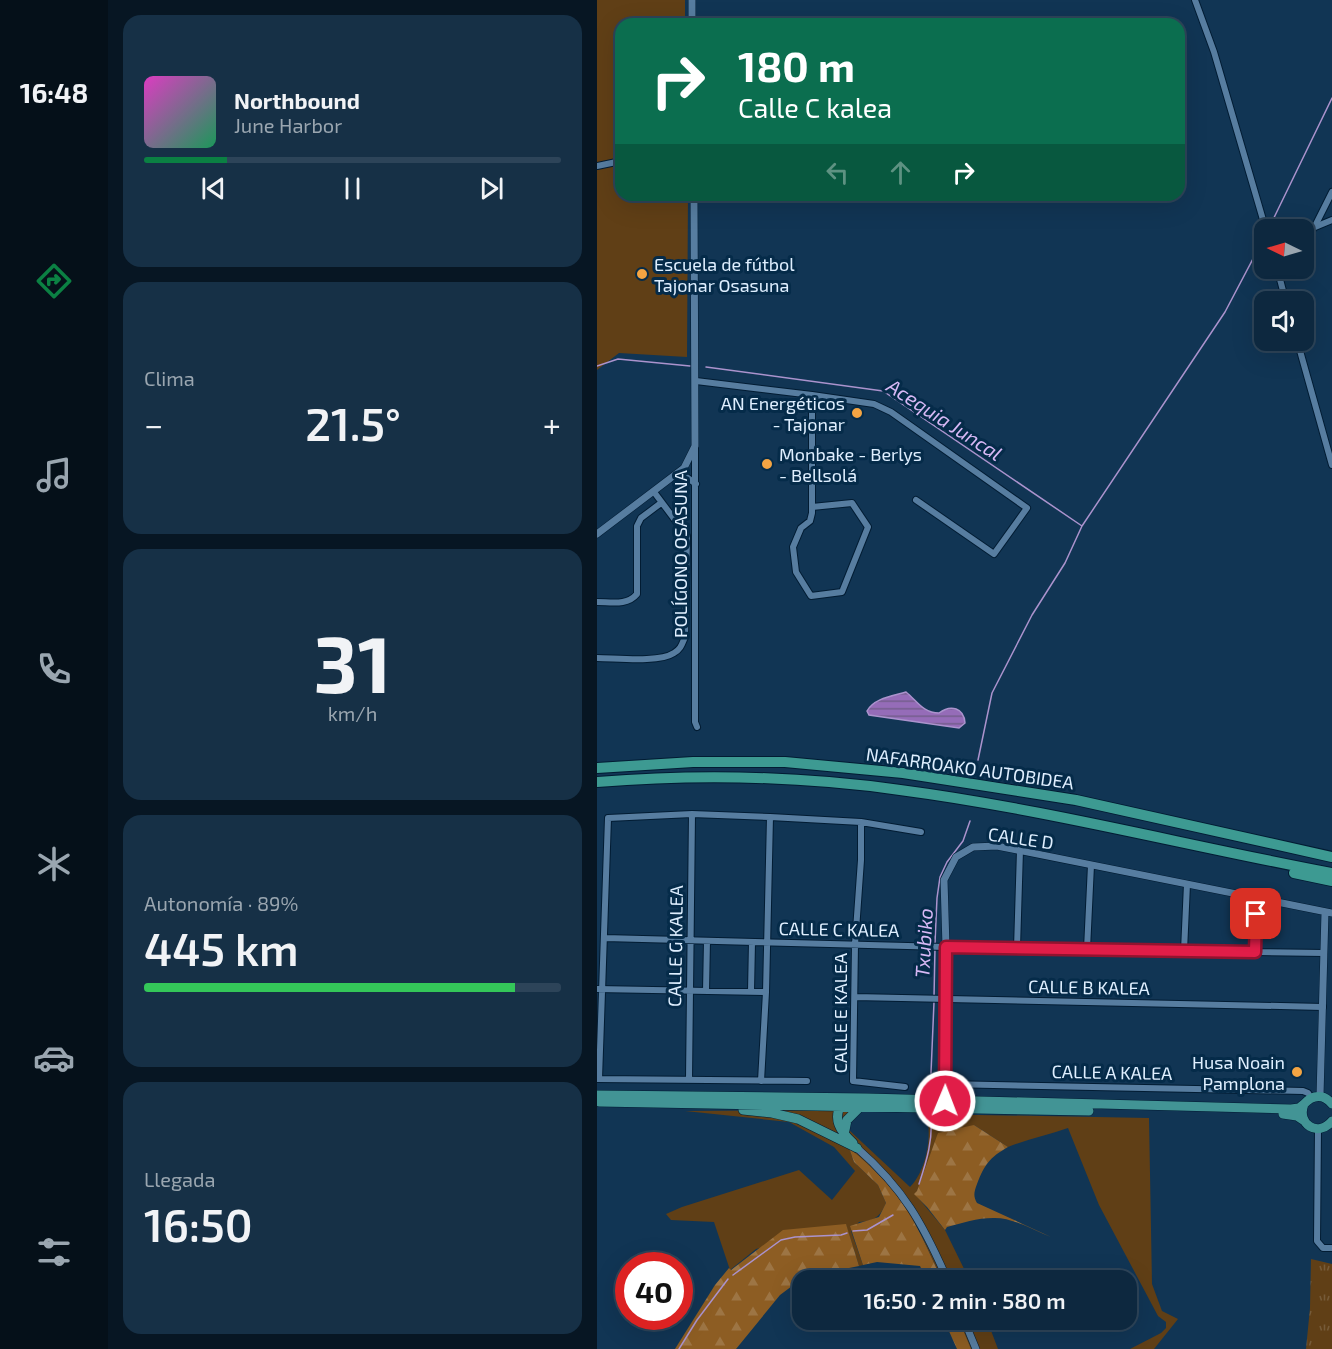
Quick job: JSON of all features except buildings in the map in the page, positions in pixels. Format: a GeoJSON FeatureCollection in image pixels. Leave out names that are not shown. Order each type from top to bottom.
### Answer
{"type":"FeatureCollection","features":[{"type":"Feature","properties":{"kind":"highway"},"geometry":{"type":"LineString","coordinates":[[597,761],[698,755],[754,756],[785,762]]}},
{"type":"Feature","properties":{"kind":"highway","name":"NAFARROAKO AUTOBIDEA"},"geometry":{"type":"LineString","coordinates":[[597,768],[693,762],[785,762],[903,773],[1076,800],[1332,856]]}},
{"type":"Feature","properties":{"kind":"highway","name":"NAFARROAKO AUTOBIDEA"},"geometry":{"type":"LineString","coordinates":[[597,783],[728,777],[816,781],[899,790],[1065,818],[1240,855]]}},
{"type":"Feature","properties":{"kind":"highway"},"geometry":{"type":"LineString","coordinates":[[1240,855],[1332,873]]}},
{"type":"Feature","properties":{"kind":"highway"},"geometry":{"type":"LineString","coordinates":[[1240,855],[1268,866],[1332,882]]}},
{"type":"Feature","properties":{"kind":"highway"},"geometry":{"type":"LineString","coordinates":[[597,1095],[722,1098],[801,1096],[1291,1109],[1321,1100]]}},
{"type":"Feature","properties":{"kind":"highway"},"geometry":{"type":"LineString","coordinates":[[801,1096],[814,1101],[832,1102],[840,1106]]}},
{"type":"Feature","properties":{"kind":"highway"},"geometry":{"type":"LineString","coordinates":[[854,1144],[845,1136],[838,1124],[837,1116],[840,1106],[845,1102],[859,1102],[867,1098]]}},
{"type":"Feature","properties":{"kind":"highway"},"geometry":{"type":"LineString","coordinates":[[1303,1120],[1302,1109],[1321,1100]]}},
{"type":"Feature","properties":{"kind":"highway"},"geometry":{"type":"LineString","coordinates":[[597,1101],[1291,1114],[1303,1120],[1309,1127],[1318,1129],[1332,1121]]}},
{"type":"Feature","properties":{"kind":"highway"},"geometry":{"type":"LineString","coordinates":[[684,1103],[703,1108],[772,1113],[798,1119],[854,1144]]}},
{"type":"Feature","properties":{"kind":"highway"},"geometry":{"type":"LineString","coordinates":[[840,1106],[845,1130],[854,1144]]}},
{"type":"Feature","properties":{"kind":"highway"},"geometry":{"type":"LineString","coordinates":[[845,1130],[850,1115],[860,1107]]}},
{"type":"Feature","properties":{"kind":"street"},"geometry":{"type":"LineString","coordinates":[[692,0],[692,18]]}},
{"type":"Feature","properties":{"kind":"street"},"geometry":{"type":"LineString","coordinates":[[1195,0],[1214,52],[1263,219]]}},
{"type":"Feature","properties":{"kind":"street"},"geometry":{"type":"LineString","coordinates":[[597,166],[615,162]]}},
{"type":"Feature","properties":{"kind":"street"},"geometry":{"type":"LineString","coordinates":[[1314,228],[1332,192]]}},
{"type":"Feature","properties":{"kind":"street","name":"POLÍGONO OSASUNA"},"geometry":{"type":"LineString","coordinates":[[694,201],[696,484],[694,646],[695,722],[697,727]]}},
{"type":"Feature","properties":{"kind":"street"},"geometry":{"type":"LineString","coordinates":[[1314,228],[1332,220]]}},
{"type":"Feature","properties":{"kind":"street"},"geometry":{"type":"LineString","coordinates":[[1300,351],[1332,465]]}},
{"type":"Feature","properties":{"kind":"street"},"geometry":{"type":"LineString","coordinates":[[696,381],[874,404],[891,412],[1027,508],[994,554],[916,500]]}},
{"type":"Feature","properties":{"kind":"street"},"geometry":{"type":"LineString","coordinates":[[812,396],[812,507],[810,521],[801,528],[793,547],[796,572],[811,596],[842,592],[868,527],[852,503],[812,507]]}},
{"type":"Feature","properties":{"kind":"street"},"geometry":{"type":"LineString","coordinates":[[597,534],[675,477],[684,468],[695,446]]}},
{"type":"Feature","properties":{"kind":"street"},"geometry":{"type":"LineString","coordinates":[[675,477],[685,476],[696,484]]}},
{"type":"Feature","properties":{"kind":"street"},"geometry":{"type":"LineString","coordinates":[[597,657],[662,658],[681,648],[685,637],[687,536],[654,492]]}},
{"type":"Feature","properties":{"kind":"street"},"geometry":{"type":"LineString","coordinates":[[597,602],[626,602],[637,594],[637,526],[641,518],[661,503]]}},
{"type":"Feature","properties":{"kind":"street"},"geometry":{"type":"LineString","coordinates":[[807,1081],[598,1079],[608,818],[692,814],[770,817],[861,822],[921,832]]}},
{"type":"Feature","properties":{"kind":"street","name":"CALLE G KALEA"},"geometry":{"type":"LineString","coordinates":[[689,1079],[692,814]]}},
{"type":"Feature","properties":{"kind":"street"},"geometry":{"type":"LineString","coordinates":[[761,1081],[766,992],[770,817]]}},
{"type":"Feature","properties":{"kind":"street","name":"CALLE E KALEA"},"geometry":{"type":"LineString","coordinates":[[861,822],[861,860],[855,944],[853,1081],[906,1087]]}},
{"type":"Feature","properties":{"kind":"street","name":"CALLE D"},"geometry":{"type":"LineString","coordinates":[[945,1101],[941,999],[946,947],[944,880],[956,857],[973,847],[997,846],[1020,850],[1328,912]]}},
{"type":"Feature","properties":{"kind":"street"},"geometry":{"type":"LineString","coordinates":[[1017,948],[1020,850]]}},
{"type":"Feature","properties":{"kind":"street"},"geometry":{"type":"LineString","coordinates":[[1087,950],[1091,865]]}},
{"type":"Feature","properties":{"kind":"street"},"geometry":{"type":"LineString","coordinates":[[1184,951],[1187,884]]}},
{"type":"Feature","properties":{"kind":"street"},"geometry":{"type":"LineString","coordinates":[[1255,952],[1256,898]]}},
{"type":"Feature","properties":{"kind":"street"},"geometry":{"type":"LineString","coordinates":[[1321,1100],[1324,953],[1328,912]]}},
{"type":"Feature","properties":{"kind":"street","name":"CALLE C KALEA"},"geometry":{"type":"LineString","coordinates":[[605,938],[690,942],[1324,953]]}},
{"type":"Feature","properties":{"kind":"street"},"geometry":{"type":"LineString","coordinates":[[706,991],[707,941]]}},
{"type":"Feature","properties":{"kind":"street"},"geometry":{"type":"LineString","coordinates":[[751,992],[752,942]]}},
{"type":"Feature","properties":{"kind":"street"},"geometry":{"type":"LineString","coordinates":[[600,989],[766,992]]}},
{"type":"Feature","properties":{"kind":"street","name":"CALLE B KALEA"},"geometry":{"type":"LineString","coordinates":[[855,998],[1323,1006]]}},
{"type":"Feature","properties":{"kind":"street","name":"CALLE A KALEA"},"geometry":{"type":"LineString","coordinates":[[945,1084],[1303,1091],[1321,1100]]}},
{"type":"Feature","properties":{"kind":"street"},"geometry":{"type":"LineString","coordinates":[[1318,1129],[1317,1242],[1323,1248],[1332,1248]]}},
{"type":"Feature","properties":{"kind":"street"},"geometry":{"type":"LineString","coordinates":[[854,1144],[879,1167],[907,1201],[926,1232],[943,1270]]}},
{"type":"Feature","properties":{"kind":"street"},"geometry":{"type":"LineString","coordinates":[[968,1330],[976,1349]]}},
{"type":"Feature","properties":{"kind":"green space","name":"Escuela de fútbol Tajonar Osasuna"},"geometry":{"type":"Polygon","coordinates":[[[597,0],[685,0],[685,18],[615,18],[615,201],[688,201],[687,357],[619,353],[597,370],[597,0]]]}},
{"type":"Feature","properties":{"kind":"green space"},"geometry":{"type":"Polygon","coordinates":[[[685,1111],[859,1111],[851,1122],[849,1130],[910,1187],[920,1172],[927,1153],[929,1132],[926,1114],[1149,1118],[1152,1284],[1162,1311],[1178,1319],[1154,1349],[1130,1349],[1161,1333],[1166,1328],[1166,1322],[1158,1316],[1137,1276],[1137,1270],[1134,1270],[1099,1205],[1068,1128],[1008,1147],[974,1125],[915,1194],[945,1230],[965,1270],[937,1270],[919,1229],[879,1174],[849,1148],[854,1162],[878,1185],[886,1203],[876,1217],[869,1221],[859,1222],[851,1231],[863,1265],[859,1266],[846,1225],[756,1249],[730,1270],[714,1222],[671,1220],[666,1214],[799,1170],[832,1200],[855,1171],[834,1147],[789,1122],[685,1111]]]}},
{"type":"Feature","properties":{"kind":"green space"},"geometry":{"type":"Polygon","coordinates":[[[974,1125],[1008,1147],[992,1158],[983,1171],[975,1192],[977,1203],[1051,1237],[1000,1218],[970,1221],[947,1227],[945,1230],[914,1194],[938,1133],[974,1125]]]}},
{"type":"Feature","properties":{"kind":"green space"},"geometry":{"type":"Polygon","coordinates":[[[849,1148],[882,1178],[905,1208],[937,1270],[922,1270],[920,1266],[877,1262],[863,1265],[850,1226],[879,1217],[886,1203],[878,1185],[854,1162],[849,1148]]]}},
{"type":"Feature","properties":{"kind":"green space"},"geometry":{"type":"Polygon","coordinates":[[[846,1224],[859,1266],[839,1270],[792,1270],[792,1286],[780,1295],[736,1349],[675,1349],[687,1330],[693,1330],[693,1320],[715,1285],[729,1268],[731,1270],[783,1230],[846,1224]]]}},
{"type":"Feature","properties":{"kind":"green space"},"geometry":{"type":"Polygon","coordinates":[[[1311,1259],[1332,1264],[1332,1349],[1306,1349],[1311,1259]]]}},
{"type":"Feature","properties":{"kind":"green space"},"geometry":{"type":"Polygon","coordinates":[[[948,1330],[963,1330],[971,1349],[957,1349],[948,1330]]]}},
{"type":"Feature","properties":{"kind":"green space"},"geometry":{"type":"Polygon","coordinates":[[[963,1330],[991,1330],[998,1349],[971,1349],[963,1330]]]}},
{"type":"Feature","properties":{"kind":"shaded area"},"geometry":{"type":"Polygon","coordinates":[[[906,692],[929,711],[939,713],[952,708],[956,709],[962,714],[965,723],[959,728],[869,715],[867,711],[874,703],[906,692]]]}},
{"type":"Feature","properties":{"kind":"waterway","name":"Acequia Juncal"},"geometry":{"type":"LineString","coordinates":[[1273,219],[1332,98]]}},
{"type":"Feature","properties":{"kind":"waterway","name":"Acequia Juncal"},"geometry":{"type":"LineString","coordinates":[[978,760],[992,693],[1032,615],[1065,563],[1082,526],[1225,312],[1254,257]]}},
{"type":"Feature","properties":{"kind":"waterway","name":"Acequia Juncal"},"geometry":{"type":"LineString","coordinates":[[597,366],[618,359],[690,366]]}},
{"type":"Feature","properties":{"kind":"waterway","name":"Acequia Juncal"},"geometry":{"type":"LineString","coordinates":[[706,367],[883,391],[1082,526]]}},
{"type":"Feature","properties":{"kind":"waterway","name":"Txubiko"},"geometry":{"type":"LineString","coordinates":[[935,943],[940,877],[947,862],[963,841],[970,821]]}},
{"type":"Feature","properties":{"kind":"waterway","name":"Txubiko"},"geometry":{"type":"LineString","coordinates":[[934,997],[935,948]]}},
{"type":"Feature","properties":{"kind":"waterway","name":"Txubiko"},"geometry":{"type":"LineString","coordinates":[[931,1073],[934,1002]]}},
{"type":"Feature","properties":{"kind":"waterway","name":"Txubiko"},"geometry":{"type":"LineString","coordinates":[[919,1184],[929,1150],[931,1114]]}},
{"type":"Feature","properties":{"kind":"waterway","name":"Txubiko"},"geometry":{"type":"LineString","coordinates":[[853,1231],[867,1230],[893,1215]]}},
{"type":"Feature","properties":{"kind":"waterway","name":"Txubiko"},"geometry":{"type":"LineString","coordinates":[[733,1275],[781,1240],[847,1233]]}},
{"type":"Feature","properties":{"kind":"waterway","name":"Txubiko"},"geometry":{"type":"LineString","coordinates":[[679,1349],[697,1320],[728,1279]]}},
{"type":"Feature","properties":{"kind":"place","name":"Escuela de fútbol Tajonar Osasuna"},"geometry":{"type":"Point","coordinates":[642,274]}},
{"type":"Feature","properties":{"kind":"place","name":"AN Energéticos - Tajonar"},"geometry":{"type":"Point","coordinates":[857,413]}},
{"type":"Feature","properties":{"kind":"place","name":"Monbake - Berlys - Bellsolá"},"geometry":{"type":"Point","coordinates":[767,464]}},
{"type":"Feature","properties":{"kind":"place","name":"Husa Noain Pamplona"},"geometry":{"type":"Point","coordinates":[1297,1072]}},
{"type":"Feature","properties":{"kind":"route"},"geometry":{"type":"LineString","coordinates":[[945,1101],[946,947],[1255,952],[1256,914]]}}]}
